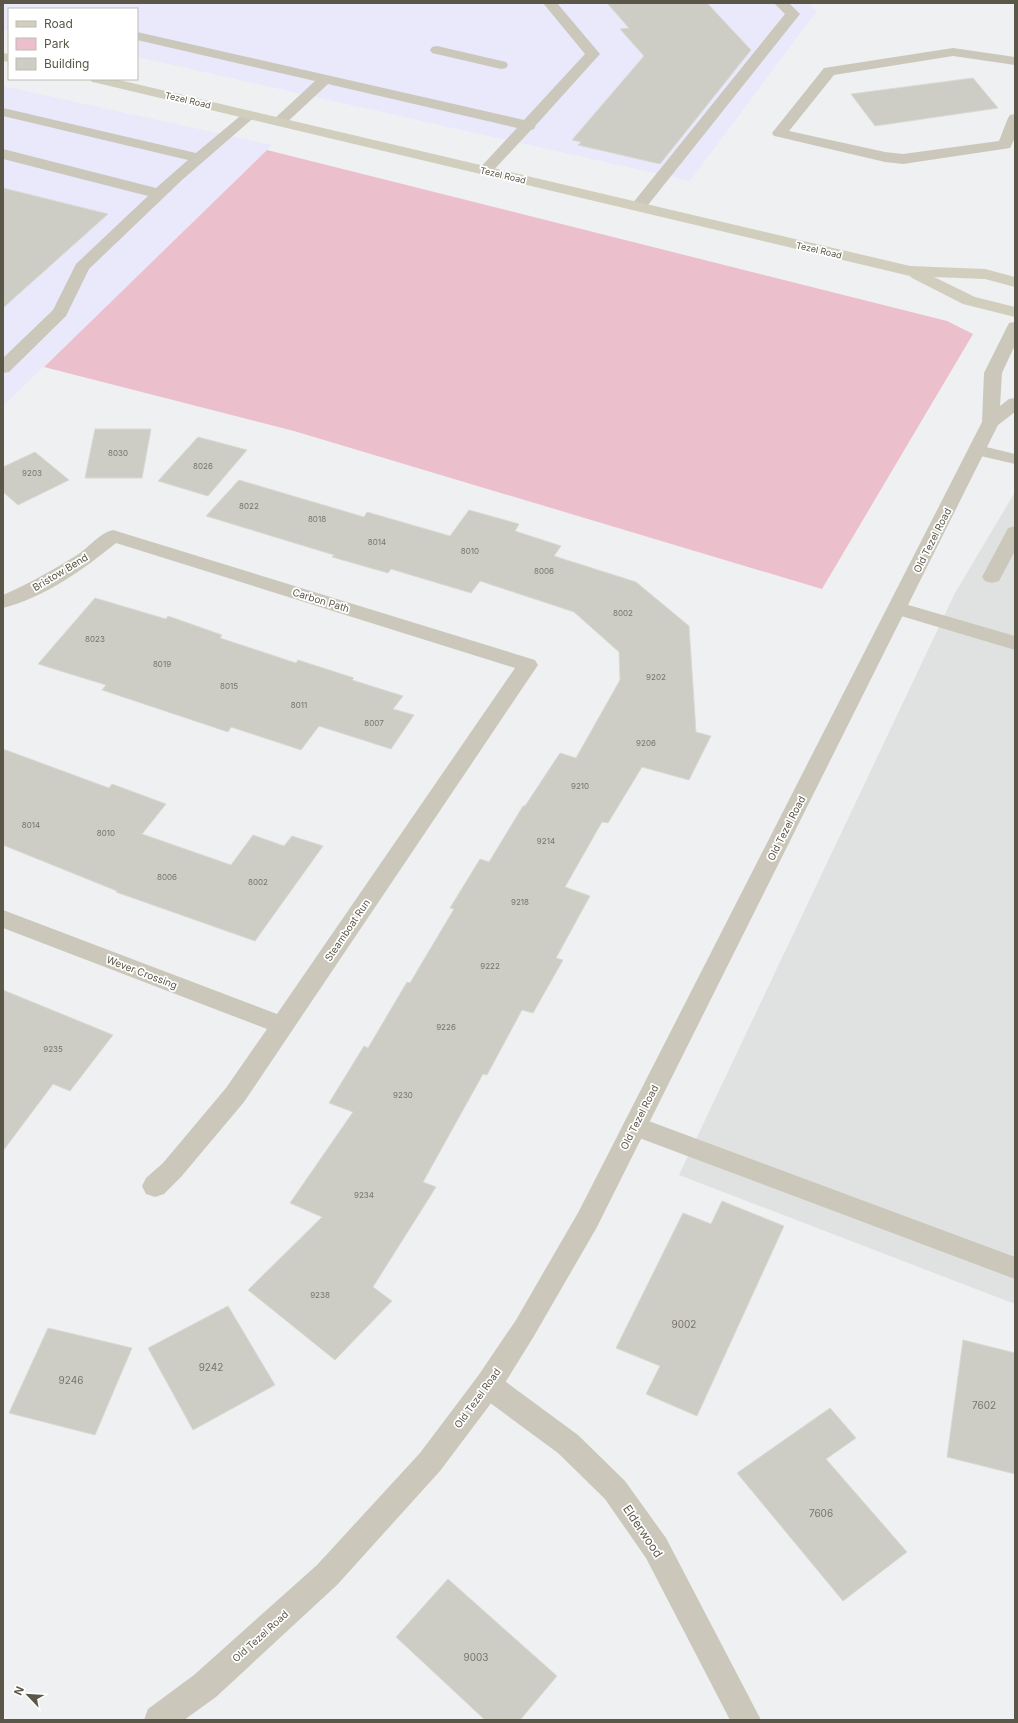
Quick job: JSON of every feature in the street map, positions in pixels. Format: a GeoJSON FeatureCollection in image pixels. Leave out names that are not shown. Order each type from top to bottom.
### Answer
{"type":"FeatureCollection","features":[{"type":"Feature","properties":{"kind":"main road","name":"Tezel Road"},"geometry":{"type":"LineString","coordinates":[[101,80],[910,271],[985,274],[1015,282]]}},
{"type":"Feature","properties":{"kind":"main road","name":"Tezel Road"},"geometry":{"type":"LineString","coordinates":[[910,271],[969,300],[1015,312]]}},
{"type":"Feature","properties":{"kind":"street"},"geometry":{"type":"LineString","coordinates":[[485,171],[593,54],[550,3]]}},
{"type":"Feature","properties":{"kind":"street"},"geometry":{"type":"LineString","coordinates":[[638,207],[793,14],[781,3]]}},
{"type":"Feature","properties":{"kind":"street"},"geometry":{"type":"LineString","coordinates":[[140,31],[324,80],[528,126]]}},
{"type":"Feature","properties":{"kind":"street"},"geometry":{"type":"LineString","coordinates":[[437,50],[501,65]]}},
{"type":"Feature","properties":{"kind":"street"},"geometry":{"type":"LineString","coordinates":[[1015,61],[953,52],[829,70],[779,133],[884,157],[903,159],[1005,145],[1015,118]]}},
{"type":"Feature","properties":{"kind":"street"},"geometry":{"type":"LineString","coordinates":[[279,122],[324,80]]}},
{"type":"Feature","properties":{"kind":"street"},"geometry":{"type":"LineString","coordinates":[[3,112],[199,158]]}},
{"type":"Feature","properties":{"kind":"street"},"geometry":{"type":"LineString","coordinates":[[3,368],[60,312],[82,267],[199,158],[250,115]]}},
{"type":"Feature","properties":{"kind":"street"},"geometry":{"type":"LineString","coordinates":[[3,154],[160,194]]}},
{"type":"Feature","properties":{"kind":"street","name":"Old Tezel Road"},"geometry":{"type":"LineString","coordinates":[[159,1720],[205,1686],[327,1575],[430,1462],[488,1384],[525,1328],[588,1219],[978,450],[991,422],[993,372],[1015,327]]}},
{"type":"Feature","properties":{"kind":"street","name":"Old Tezel Road"},"geometry":{"type":"LineString","coordinates":[[991,422],[1015,403]]}},
{"type":"Feature","properties":{"kind":"street"},"geometry":{"type":"LineString","coordinates":[[978,450],[1015,459]]}},
{"type":"Feature","properties":{"kind":"street"},"geometry":{"type":"LineString","coordinates":[[992,577],[1015,532]]}},
{"type":"Feature","properties":{"kind":"street","name":"Bristow Bend"},"geometry":{"type":"LineString","coordinates":[[3,602],[42,585],[88,556],[113,536]]}},
{"type":"Feature","properties":{"kind":"street","name":"Carbon Path"},"geometry":{"type":"LineString","coordinates":[[113,536],[528,665]]}},
{"type":"Feature","properties":{"kind":"street"},"geometry":{"type":"LineString","coordinates":[[898,608],[1015,643]]}},
{"type":"Feature","properties":{"kind":"street","name":"Steamboat Run"},"geometry":{"type":"LineString","coordinates":[[155,1186],[172,1170],[235,1095],[528,665]]}},
{"type":"Feature","properties":{"kind":"street","name":"Wever Crossing"},"geometry":{"type":"LineString","coordinates":[[3,919],[281,1026]]}},
{"type":"Feature","properties":{"kind":"street"},"geometry":{"type":"LineString","coordinates":[[635,1126],[1015,1268]]}},
{"type":"Feature","properties":{"kind":"street","name":"Elderwood"},"geometry":{"type":"LineString","coordinates":[[488,1384],[568,1444],[614,1490],[656,1548],[746,1720]]}},
{"type":"Feature","properties":{"kind":"shaded area"},"geometry":{"type":"Polygon","coordinates":[[[3,3],[809,3],[817,11],[690,181],[138,57],[138,8],[8,8],[8,31],[3,29],[3,3]]]}},
{"type":"Feature","properties":{"kind":"shaded area"},"geometry":{"type":"Polygon","coordinates":[[[3,86],[272,145],[3,406],[3,86]]]}},
{"type":"Feature","properties":{"kind":"shaded area"},"geometry":{"type":"Polygon","coordinates":[[[1015,492],[1015,1304],[679,1175],[955,593],[1015,492]]]}},
{"type":"Feature","properties":{"kind":"green space"},"geometry":{"type":"Polygon","coordinates":[[[267,150],[947,321],[973,334],[822,589],[294,431],[44,367],[267,150]]]}},
{"type":"Feature","properties":{"kind":"building"},"geometry":{"type":"Polygon","coordinates":[[[607,3],[707,3],[751,50],[660,164],[578,145],[581,142],[572,140],[644,56],[620,29],[629,28],[607,3]]]}},
{"type":"Feature","properties":{"kind":"building"},"geometry":{"type":"Polygon","coordinates":[[[973,78],[998,108],[875,126],[851,94],[973,78]]]}},
{"type":"Feature","properties":{"kind":"building"},"geometry":{"type":"Polygon","coordinates":[[[3,188],[108,214],[3,308],[3,188]]]}},
{"type":"Feature","properties":{"kind":"building"},"geometry":{"type":"Polygon","coordinates":[[[95,429],[151,429],[142,478],[85,478],[95,429]]]}},
{"type":"Feature","properties":{"kind":"building"},"geometry":{"type":"Polygon","coordinates":[[[198,437],[247,450],[208,496],[158,481],[198,437]]]}},
{"type":"Feature","properties":{"kind":"building"},"geometry":{"type":"Polygon","coordinates":[[[35,452],[69,480],[18,505],[3,492],[3,467],[35,452]]]}},
{"type":"Feature","properties":{"kind":"building"},"geometry":{"type":"Polygon","coordinates":[[[239,480],[364,517],[367,512],[450,536],[469,510],[519,524],[515,531],[561,546],[554,556],[636,582],[689,626],[696,732],[711,736],[689,780],[642,767],[608,823],[602,822],[565,887],[590,896],[556,958],[563,960],[533,1013],[522,1010],[487,1075],[483,1074],[423,1182],[436,1187],[373,1287],[392,1301],[335,1360],[248,1290],[322,1217],[290,1203],[353,1112],[329,1103],[364,1046],[368,1048],[407,982],[410,983],[454,909],[450,908],[480,859],[489,862],[523,806],[525,806],[560,753],[576,758],[620,680],[619,652],[574,612],[480,581],[471,593],[391,569],[388,573],[332,557],[334,555],[206,516],[239,480]]]}},
{"type":"Feature","properties":{"kind":"building"},"geometry":{"type":"Polygon","coordinates":[[[95,598],[166,619],[168,616],[222,635],[220,638],[296,663],[298,660],[354,678],[352,680],[403,696],[393,709],[414,715],[391,749],[319,726],[301,750],[231,727],[228,732],[102,690],[106,685],[38,664],[95,598]]]}},
{"type":"Feature","properties":{"kind":"building"},"geometry":{"type":"Polygon","coordinates":[[[3,749],[109,788],[112,784],[166,804],[142,834],[231,865],[253,835],[284,846],[292,836],[323,846],[255,941],[116,892],[117,891],[3,845],[3,749]]]}},
{"type":"Feature","properties":{"kind":"building"},"geometry":{"type":"Polygon","coordinates":[[[3,990],[113,1035],[70,1091],[53,1084],[3,1151],[3,990]]]}},
{"type":"Feature","properties":{"kind":"building"},"geometry":{"type":"Polygon","coordinates":[[[722,1201],[784,1226],[697,1416],[646,1394],[660,1366],[616,1348],[683,1213],[711,1224],[722,1201]]]}},
{"type":"Feature","properties":{"kind":"building"},"geometry":{"type":"Polygon","coordinates":[[[228,1306],[275,1385],[193,1430],[148,1348],[228,1306]]]}},
{"type":"Feature","properties":{"kind":"building"},"geometry":{"type":"Polygon","coordinates":[[[48,1328],[132,1348],[95,1435],[9,1413],[48,1328]]]}},
{"type":"Feature","properties":{"kind":"building"},"geometry":{"type":"Polygon","coordinates":[[[963,1340],[1015,1353],[1015,1474],[947,1457],[963,1340]]]}},
{"type":"Feature","properties":{"kind":"building"},"geometry":{"type":"Polygon","coordinates":[[[830,1408],[856,1438],[826,1459],[907,1552],[843,1601],[737,1473],[830,1408]]]}},
{"type":"Feature","properties":{"kind":"building"},"geometry":{"type":"Polygon","coordinates":[[[448,1579],[557,1676],[520,1720],[485,1720],[396,1637],[448,1579]]]}}]}
